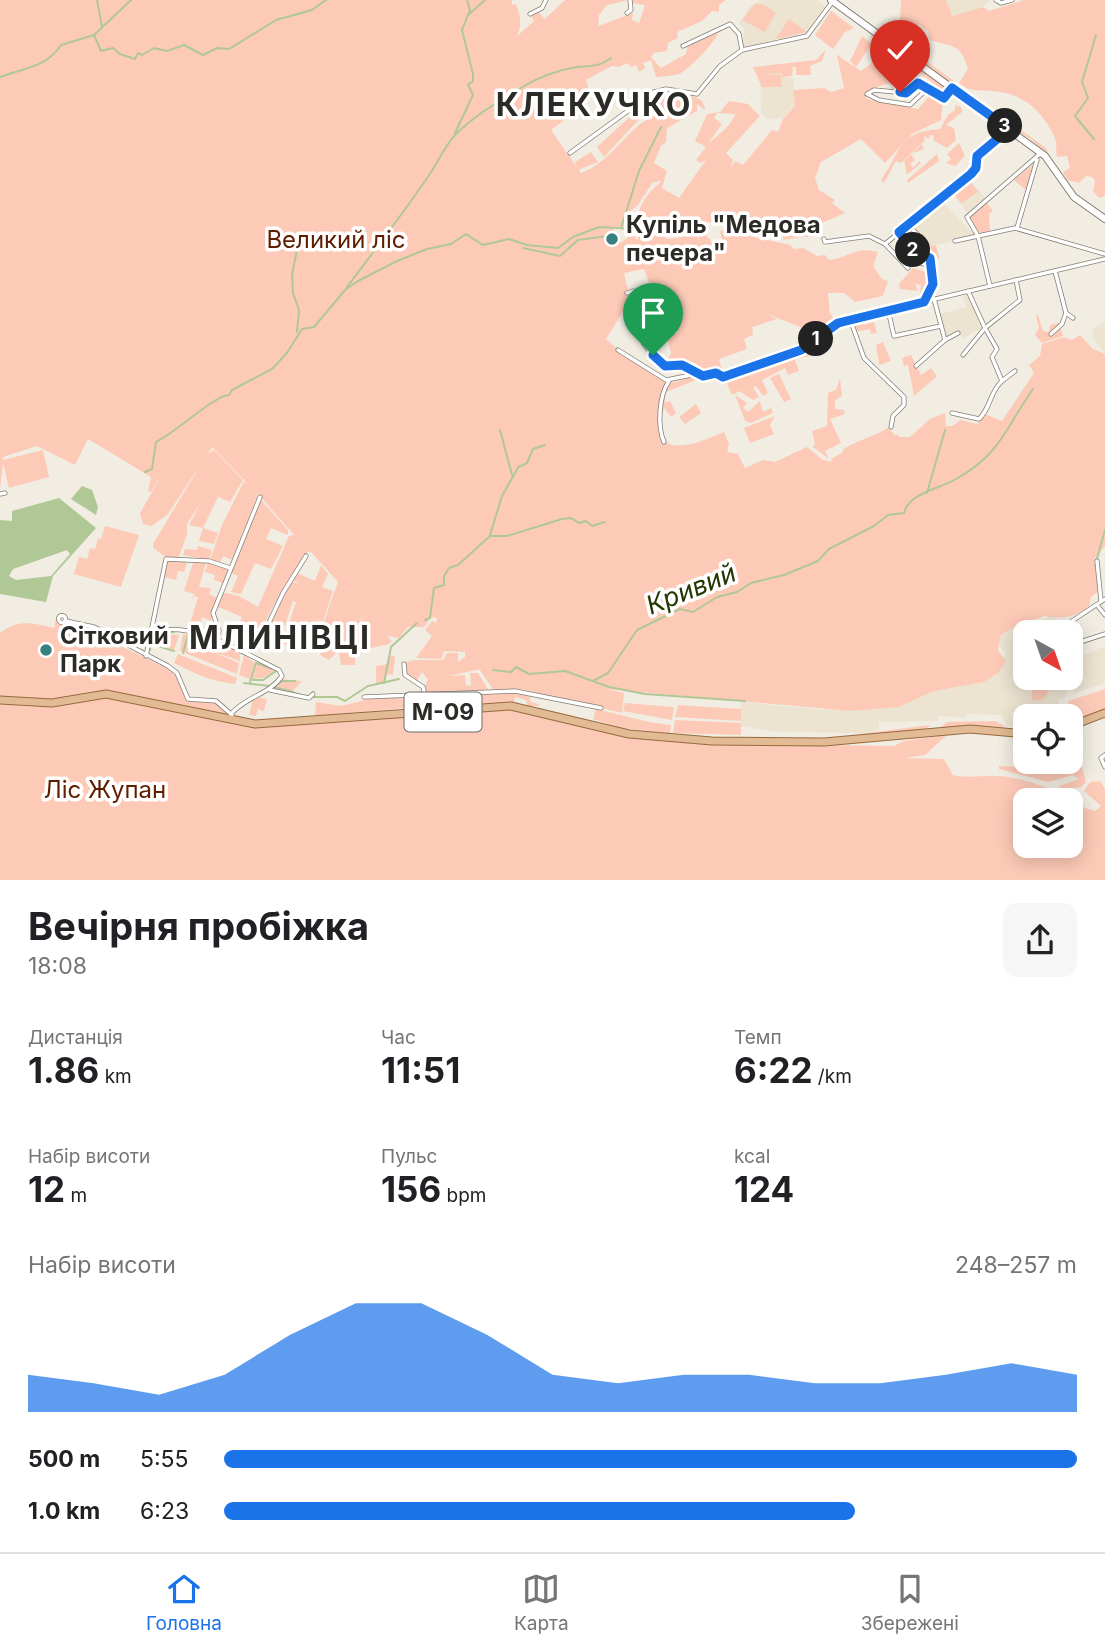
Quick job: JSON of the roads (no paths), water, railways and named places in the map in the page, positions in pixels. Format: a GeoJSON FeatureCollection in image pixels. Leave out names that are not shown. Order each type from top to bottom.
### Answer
{"type":"FeatureCollection","features":[{"type":"Feature","properties":{"kind":"main road"},"geometry":{"type":"LineString","coordinates":[[832,0],[1009,129],[1039,155],[1078,201],[1105,219]]}},
{"type":"Feature","properties":{"kind":"main road","name":"М-09"},"geometry":{"type":"LineString","coordinates":[[0,700],[52,703],[106,694],[232,717],[255,724],[316,722],[511,706],[654,738],[834,742],[970,729],[1013,733]]}},
{"type":"Feature","properties":{"kind":"main road"},"geometry":{"type":"LineString","coordinates":[[1083,721],[1105,713]]}},
{"type":"Feature","properties":{"kind":"street"},"geometry":{"type":"LineString","coordinates":[[530,14],[542,8],[546,0]]}},
{"type":"Feature","properties":{"kind":"street"},"geometry":{"type":"LineString","coordinates":[[627,13],[631,10],[630,0]]}},
{"type":"Feature","properties":{"kind":"street"},"geometry":{"type":"LineString","coordinates":[[570,153],[654,92],[671,90],[697,94],[720,66],[742,50],[807,36],[832,0]]}},
{"type":"Feature","properties":{"kind":"street"},"geometry":{"type":"LineString","coordinates":[[996,0],[1001,4],[1012,0]]}},
{"type":"Feature","properties":{"kind":"street"},"geometry":{"type":"LineString","coordinates":[[683,46],[730,24],[738,34],[742,50]]}},
{"type":"Feature","properties":{"kind":"street"},"geometry":{"type":"LineString","coordinates":[[903,102],[906,93],[918,83],[944,98],[952,88]]}},
{"type":"Feature","properties":{"kind":"street"},"geometry":{"type":"LineString","coordinates":[[906,93],[874,90],[867,93],[869,97],[879,100],[915,103],[928,88]]}},
{"type":"Feature","properties":{"kind":"street"},"geometry":{"type":"LineString","coordinates":[[885,243],[971,174],[976,168],[977,156],[1009,129]]}},
{"type":"Feature","properties":{"kind":"street"},"geometry":{"type":"LineString","coordinates":[[1017,228],[1039,155]]}},
{"type":"Feature","properties":{"kind":"street"},"geometry":{"type":"LineString","coordinates":[[990,286],[978,236],[967,220],[969,214],[1039,155]]}},
{"type":"Feature","properties":{"kind":"street"},"geometry":{"type":"LineString","coordinates":[[908,225],[920,237]]}},
{"type":"Feature","properties":{"kind":"street"},"geometry":{"type":"LineString","coordinates":[[955,241],[1017,228],[1105,254]]}},
{"type":"Feature","properties":{"kind":"street"},"geometry":{"type":"LineString","coordinates":[[899,232],[918,253],[929,257],[933,284],[924,302]]}},
{"type":"Feature","properties":{"kind":"street"},"geometry":{"type":"LineString","coordinates":[[824,239],[825,242],[869,236],[885,243],[908,268]]}},
{"type":"Feature","properties":{"kind":"street"},"geometry":{"type":"LineString","coordinates":[[918,253],[914,261],[931,266]]}},
{"type":"Feature","properties":{"kind":"street"},"geometry":{"type":"LineString","coordinates":[[626,293],[633,290],[644,344],[659,362],[665,366],[682,365],[705,377],[716,373],[723,377],[801,350],[838,323],[850,319],[1105,259]]}},
{"type":"Feature","properties":{"kind":"street"},"geometry":{"type":"LineString","coordinates":[[1051,334],[1062,324],[1066,313],[1055,271]]}},
{"type":"Feature","properties":{"kind":"street"},"geometry":{"type":"LineString","coordinates":[[963,355],[985,328],[1020,300],[1016,280]]}},
{"type":"Feature","properties":{"kind":"street"},"geometry":{"type":"LineString","coordinates":[[968,291],[997,349],[992,357],[1002,382]]}},
{"type":"Feature","properties":{"kind":"street"},"geometry":{"type":"LineString","coordinates":[[934,299],[945,340]]}},
{"type":"Feature","properties":{"kind":"street"},"geometry":{"type":"LineString","coordinates":[[888,310],[894,336],[941,326]]}},
{"type":"Feature","properties":{"kind":"street"},"geometry":{"type":"LineString","coordinates":[[1066,313],[1073,318]]}},
{"type":"Feature","properties":{"kind":"street"},"geometry":{"type":"LineString","coordinates":[[850,319],[864,358],[904,397],[904,405],[893,416],[891,427]]}},
{"type":"Feature","properties":{"kind":"street"},"geometry":{"type":"LineString","coordinates":[[916,366],[945,340],[958,333]]}},
{"type":"Feature","properties":{"kind":"street"},"geometry":{"type":"LineString","coordinates":[[618,350],[669,381]]}},
{"type":"Feature","properties":{"kind":"street"},"geometry":{"type":"LineString","coordinates":[[953,413],[979,419],[988,408],[993,390],[1016,371]]}},
{"type":"Feature","properties":{"kind":"street"},"geometry":{"type":"LineString","coordinates":[[664,442],[658,428],[664,389],[669,381],[697,374]]}},
{"type":"Feature","properties":{"kind":"street"},"geometry":{"type":"LineString","coordinates":[[216,640],[219,631],[213,613],[260,497]]}},
{"type":"Feature","properties":{"kind":"street"},"geometry":{"type":"LineString","coordinates":[[242,651],[265,631],[283,593],[306,555]]}},
{"type":"Feature","properties":{"kind":"street"},"geometry":{"type":"LineString","coordinates":[[146,656],[168,557],[209,561],[230,568]]}},
{"type":"Feature","properties":{"kind":"street"},"geometry":{"type":"LineString","coordinates":[[1097,561],[1101,598],[1097,605]]}},
{"type":"Feature","properties":{"kind":"street"},"geometry":{"type":"LineString","coordinates":[[1074,620],[1105,599]]}},
{"type":"Feature","properties":{"kind":"street"},"geometry":{"type":"LineString","coordinates":[[1097,605],[1105,615]]}},
{"type":"Feature","properties":{"kind":"street"},"geometry":{"type":"LineString","coordinates":[[66,621],[94,627],[177,673],[188,699],[216,701],[232,717],[249,698],[268,690],[281,679],[278,669],[216,640],[178,631],[150,633]]}},
{"type":"Feature","properties":{"kind":"street"},"geometry":{"type":"LineString","coordinates":[[1083,641],[1105,634]]}},
{"type":"Feature","properties":{"kind":"street"},"geometry":{"type":"LineString","coordinates":[[404,664],[406,677],[421,686],[425,695]]}},
{"type":"Feature","properties":{"kind":"street"},"geometry":{"type":"LineString","coordinates":[[268,690],[311,696]]}},
{"type":"Feature","properties":{"kind":"street"},"geometry":{"type":"LineString","coordinates":[[364,697],[523,691],[567,704],[601,708]]}},
{"type":"Feature","properties":{"kind":"street"},"geometry":{"type":"LineString","coordinates":[[1105,755],[1101,758],[1105,767]]}},
{"type":"Feature","properties":{"kind":"waterway"},"geometry":{"type":"LineString","coordinates":[[97,0],[102,27]]}},
{"type":"Feature","properties":{"kind":"waterway"},"geometry":{"type":"LineString","coordinates":[[0,77],[41,63],[61,45],[94,35],[131,0]]}},
{"type":"Feature","properties":{"kind":"waterway"},"geometry":{"type":"LineString","coordinates":[[94,35],[101,51],[113,48],[120,54],[135,59],[138,53],[142,55],[154,48],[167,51],[184,45],[203,55],[217,48],[229,49],[276,20],[312,10],[326,0]]}},
{"type":"Feature","properties":{"kind":"waterway"},"geometry":{"type":"LineString","coordinates":[[455,133],[473,95],[468,85],[473,81],[473,74],[462,30],[470,10],[467,0]]}},
{"type":"Feature","properties":{"kind":"waterway"},"geometry":{"type":"LineString","coordinates":[[468,15],[485,0]]}},
{"type":"Feature","properties":{"kind":"waterway"},"geometry":{"type":"LineString","coordinates":[[1094,139],[1075,116],[1088,98],[1082,82],[1096,35]]}},
{"type":"Feature","properties":{"kind":"waterway"},"geometry":{"type":"LineString","coordinates":[[347,287],[456,134],[493,105],[538,79],[569,68],[598,65],[611,58]]}},
{"type":"Feature","properties":{"kind":"waterway"},"geometry":{"type":"LineString","coordinates":[[621,228],[639,171],[661,127]]}},
{"type":"Feature","properties":{"kind":"waterway"},"geometry":{"type":"LineString","coordinates":[[145,472],[152,469],[156,442],[214,401],[272,369],[287,353],[302,329],[314,327],[345,290],[397,261],[427,249],[451,244],[466,234],[483,245],[509,239],[527,245],[558,248],[573,237],[599,227],[634,229]]}},
{"type":"Feature","properties":{"kind":"waterway"},"geometry":{"type":"LineString","coordinates":[[638,228],[663,230]]}},
{"type":"Feature","properties":{"kind":"waterway"},"geometry":{"type":"LineString","coordinates":[[523,248],[560,256],[578,240],[608,236],[613,241]]}},
{"type":"Feature","properties":{"kind":"waterway"},"geometry":{"type":"LineString","coordinates":[[297,332],[299,310],[293,293],[292,274],[298,245]]}},
{"type":"Feature","properties":{"kind":"waterway","name":"Кривий"},"geometry":{"type":"LineString","coordinates":[[593,681],[608,673],[637,630],[680,609],[693,612],[717,597],[737,592],[751,583],[784,575],[818,561],[829,549],[874,526],[888,515],[904,513],[907,506],[918,496],[971,470],[993,450],[1033,389]]}},
{"type":"Feature","properties":{"kind":"waterway"},"geometry":{"type":"LineString","coordinates":[[500,430],[512,475]]}},
{"type":"Feature","properties":{"kind":"waterway"},"geometry":{"type":"LineString","coordinates":[[927,493],[945,430]]}},
{"type":"Feature","properties":{"kind":"waterway"},"geometry":{"type":"LineString","coordinates":[[521,466],[527,463],[533,449],[545,445]]}},
{"type":"Feature","properties":{"kind":"waterway"},"geometry":{"type":"LineString","coordinates":[[490,535],[502,496],[519,466]]}},
{"type":"Feature","properties":{"kind":"waterway"},"geometry":{"type":"LineString","coordinates":[[425,620],[430,618],[434,588],[444,585],[444,576],[449,568],[458,565],[490,536],[507,536],[562,519],[571,518],[579,523],[586,521],[592,526],[605,522]]}},
{"type":"Feature","properties":{"kind":"waterway"},"geometry":{"type":"LineString","coordinates":[[1095,566],[1105,530]]}},
{"type":"Feature","properties":{"kind":"waterway"},"geometry":{"type":"LineString","coordinates":[[384,683],[391,647],[417,623]]}},
{"type":"Feature","properties":{"kind":"waterway"},"geometry":{"type":"LineString","coordinates":[[165,632],[174,632]]}},
{"type":"Feature","properties":{"kind":"waterway"},"geometry":{"type":"LineString","coordinates":[[183,653],[188,635],[201,637]]}},
{"type":"Feature","properties":{"kind":"waterway"},"geometry":{"type":"LineString","coordinates":[[150,650],[151,644],[174,651]]}},
{"type":"Feature","properties":{"kind":"waterway"},"geometry":{"type":"LineString","coordinates":[[250,682],[256,663],[273,669]]}},
{"type":"Feature","properties":{"kind":"waterway"},"geometry":{"type":"LineString","coordinates":[[493,670],[511,672],[516,667],[529,674],[565,671],[609,687],[645,694],[745,701]]}},
{"type":"Feature","properties":{"kind":"waterway"},"geometry":{"type":"LineString","coordinates":[[253,680],[263,680],[276,671]]}},
{"type":"Feature","properties":{"kind":"waterway"},"geometry":{"type":"LineString","coordinates":[[313,697],[337,697],[345,701],[368,686],[399,679]]}},
{"type":"Feature","properties":{"kind":"waterway"},"geometry":{"type":"LineString","coordinates":[[274,687],[282,681],[295,681]]}},
{"type":"Feature","properties":{"kind":"waterway"},"geometry":{"type":"LineString","coordinates":[[244,683],[270,686]]}},
{"type":"Feature","properties":{"kind":"waterway"},"geometry":{"type":"LineString","coordinates":[[274,687],[293,692]]}},
{"type":"Feature","properties":{"kind":"waterway"},"geometry":{"type":"LineString","coordinates":[[294,693],[301,695]]}},
{"type":"Feature","properties":{"kind":"place","name":"Купіль \"Медова печера\""},"geometry":{"type":"Point","coordinates":[612,239]}},
{"type":"Feature","properties":{"kind":"place","name":"Сітковий Парк"},"geometry":{"type":"Point","coordinates":[46,650]}},
{"type":"Feature","properties":{"kind":"district","name":"КЛЕКУЧКО"},"geometry":{"type":"Point","coordinates":[594,105]}},
{"type":"Feature","properties":{"kind":"district","name":"МЛИНІВЦІ"},"geometry":{"type":"Point","coordinates":[280,638]}},
{"type":"Feature","properties":{"kind":"park label","name":"Великий ліс"},"geometry":{"type":"Point","coordinates":[336,240]}},
{"type":"Feature","properties":{"kind":"park label","name":"Ліс Жупан"},"geometry":{"type":"Point","coordinates":[105,790]}}]}
